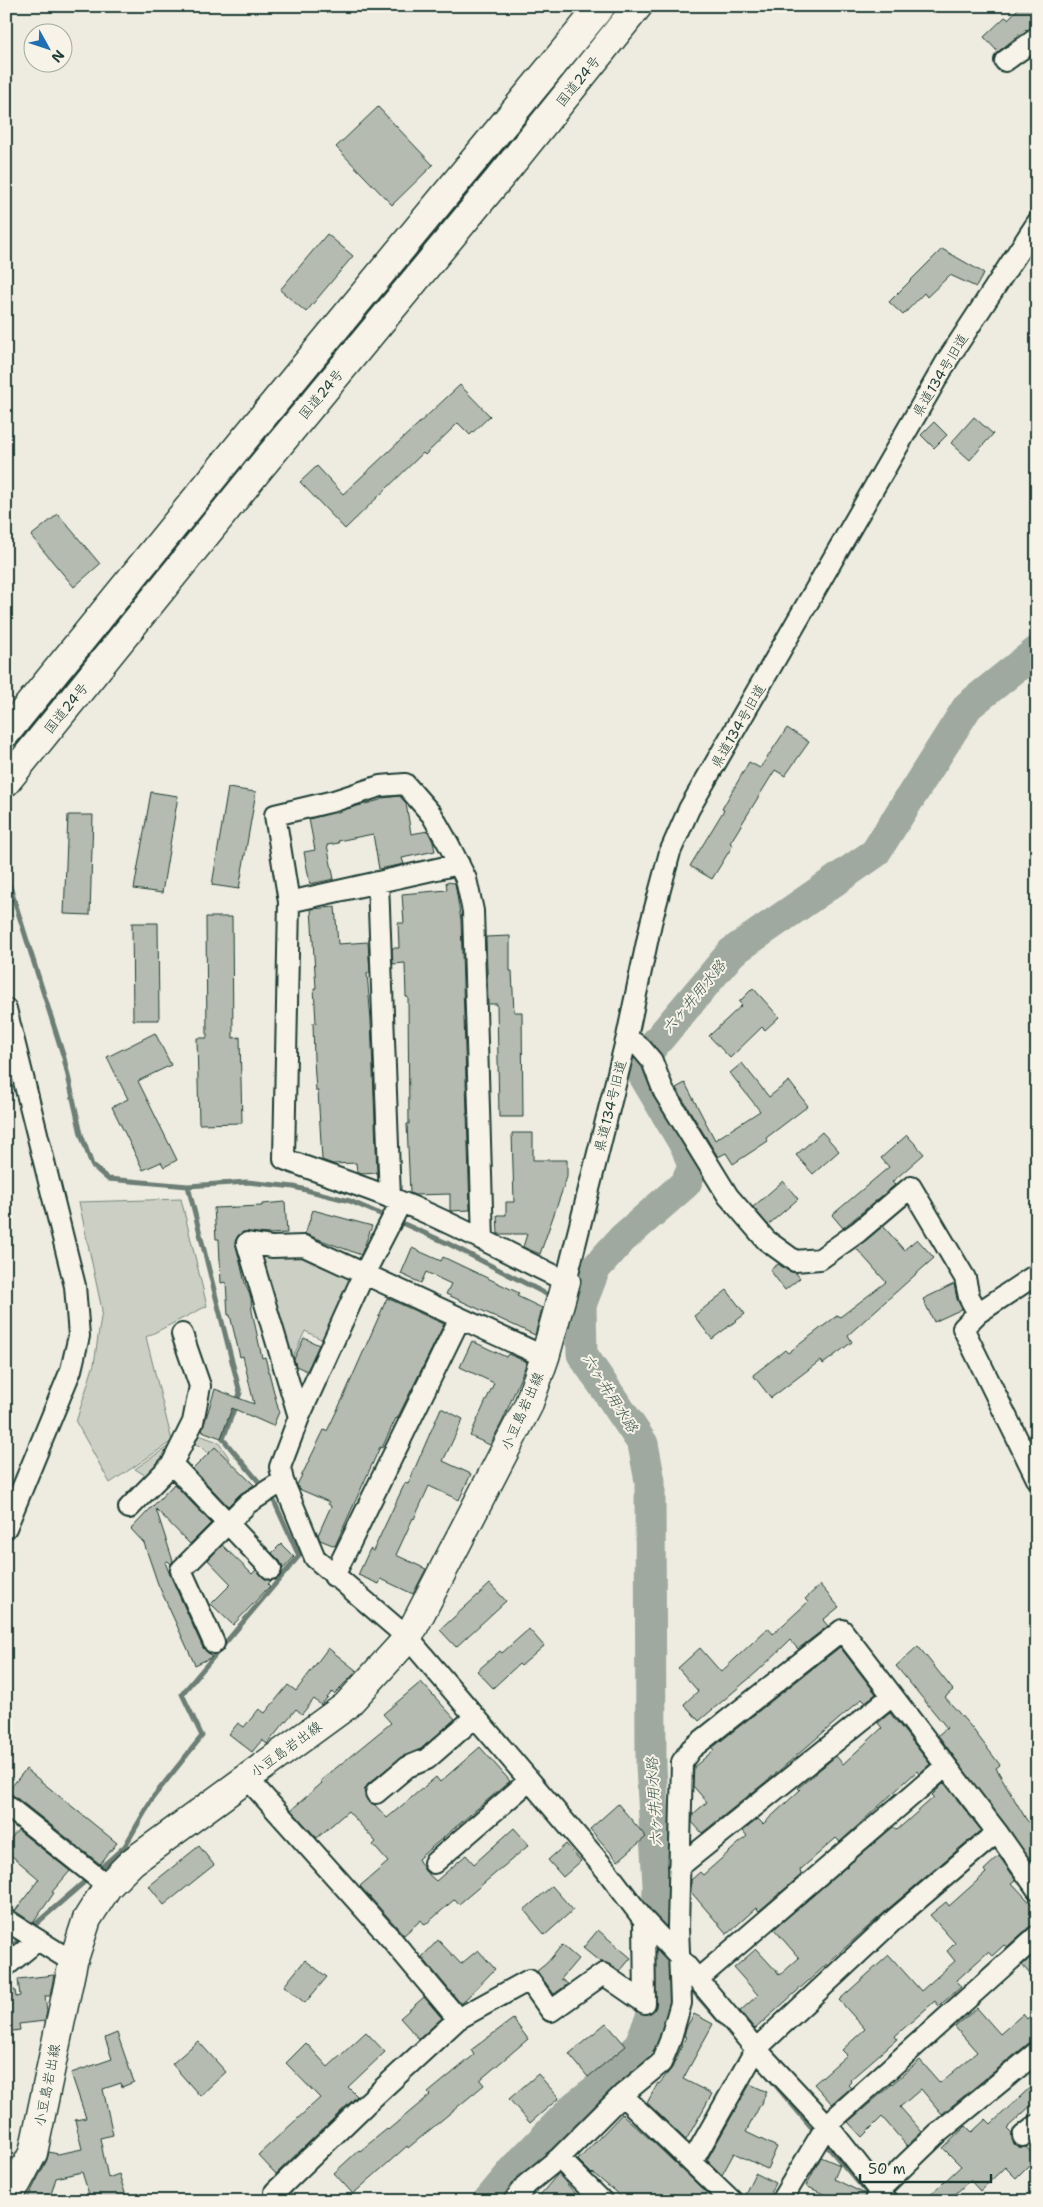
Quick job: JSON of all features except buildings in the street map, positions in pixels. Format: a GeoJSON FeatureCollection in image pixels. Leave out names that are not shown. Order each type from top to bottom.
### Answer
{"type":"FeatureCollection","features":[{"type":"Feature","properties":{"kind":"main road"},"geometry":{"type":"LineString","coordinates":[[6,733],[242,442],[601,6]]}},
{"type":"Feature","properties":{"kind":"main road","name":"国道24号"},"geometry":{"type":"LineString","coordinates":[[6,782],[259,468],[507,169],[638,6]]}},
{"type":"Feature","properties":{"kind":"main road","name":"小豆島岩出線"},"geometry":{"type":"LineString","coordinates":[[6,2198],[17,2184],[33,2153],[73,1962],[87,1919],[97,1877],[132,1862],[346,1706],[408,1638],[528,1406],[545,1356],[566,1281]]}},
{"type":"Feature","properties":{"kind":"street"},"geometry":{"type":"LineString","coordinates":[[1005,61],[1034,44]]}},
{"type":"Feature","properties":{"kind":"street","name":"県道134号旧道"},"geometry":{"type":"LineString","coordinates":[[566,1281],[640,1049],[651,923],[670,852],[689,809],[948,359],[1037,223]]}},
{"type":"Feature","properties":{"kind":"street"},"geometry":{"type":"LineString","coordinates":[[483,1240],[473,911],[466,878],[432,815],[405,784],[380,786],[334,801],[275,816],[289,902],[284,1159],[394,1210],[483,1240],[566,1281]]}},
{"type":"Feature","properties":{"kind":"street"},"geometry":{"type":"LineString","coordinates":[[289,902],[459,864]]}},
{"type":"Feature","properties":{"kind":"street"},"geometry":{"type":"LineString","coordinates":[[214,1643],[181,1570],[248,1503],[272,1488],[299,1417],[394,1210],[378,882]]}},
{"type":"Feature","properties":{"kind":"street"},"geometry":{"type":"LineString","coordinates":[[6,1009],[75,1286],[79,1336],[71,1370],[6,1528]]}},
{"type":"Feature","properties":{"kind":"street"},"geometry":{"type":"LineString","coordinates":[[640,1049],[728,1196],[766,1240],[795,1261],[820,1259],[858,1232],[911,1187],[965,1278],[968,1297],[978,1312]]}},
{"type":"Feature","properties":{"kind":"street"},"geometry":{"type":"LineString","coordinates":[[299,1417],[247,1243],[272,1247],[304,1246],[545,1356]]}},
{"type":"Feature","properties":{"kind":"street"},"geometry":{"type":"LineString","coordinates":[[1037,1274],[978,1312],[963,1328],[1037,1479]]}},
{"type":"Feature","properties":{"kind":"street"},"geometry":{"type":"LineString","coordinates":[[334,1576],[460,1318]]}},
{"type":"Feature","properties":{"kind":"street"},"geometry":{"type":"LineString","coordinates":[[129,1508],[172,1464],[193,1422],[200,1386],[182,1334]]}},
{"type":"Feature","properties":{"kind":"street"},"geometry":{"type":"LineString","coordinates":[[172,1464],[271,1569]]}},
{"type":"Feature","properties":{"kind":"street"},"geometry":{"type":"LineString","coordinates":[[272,1488],[315,1558],[408,1638],[474,1718],[606,1870],[644,1920],[678,1956],[756,2049],[827,2125],[880,2197],[938,2133],[1037,2052]]}},
{"type":"Feature","properties":{"kind":"street"},"geometry":{"type":"LineString","coordinates":[[514,2201],[527,2184],[559,2158],[622,2095],[660,2063],[670,2041],[681,2003],[678,1956],[682,1762],[691,1748],[842,1630],[997,1832],[1037,1889]]}},
{"type":"Feature","properties":{"kind":"street"},"geometry":{"type":"LineString","coordinates":[[679,1867],[892,1696]]}},
{"type":"Feature","properties":{"kind":"street"},"geometry":{"type":"LineString","coordinates":[[376,1793],[406,1767],[427,1759],[474,1718]]}},
{"type":"Feature","properties":{"kind":"street"},"geometry":{"type":"LineString","coordinates":[[697,1980],[946,1766]]}},
{"type":"Feature","properties":{"kind":"street"},"geometry":{"type":"LineString","coordinates":[[247,1778],[392,1940],[458,2019]]}},
{"type":"Feature","properties":{"kind":"street"},"geometry":{"type":"LineString","coordinates":[[434,1862],[529,1781]]}},
{"type":"Feature","properties":{"kind":"street"},"geometry":{"type":"LineString","coordinates":[[6,1805],[97,1877]]}},
{"type":"Feature","properties":{"kind":"street"},"geometry":{"type":"LineString","coordinates":[[692,2162],[756,2049],[896,1918],[997,1832]]}},
{"type":"Feature","properties":{"kind":"street"},"geometry":{"type":"LineString","coordinates":[[275,2192],[458,2019],[529,1980],[551,2011],[603,1974],[645,2002],[644,1920]]}},
{"type":"Feature","properties":{"kind":"street"},"geometry":{"type":"LineString","coordinates":[[6,1966],[24,1931],[73,1962]]}},
{"type":"Feature","properties":{"kind":"street"},"geometry":{"type":"LineString","coordinates":[[782,2201],[827,2125],[1037,1936]]}},
{"type":"Feature","properties":{"kind":"street"},"geometry":{"type":"LineString","coordinates":[[622,2095],[732,2201]]}},
{"type":"Feature","properties":{"kind":"street"},"geometry":{"type":"LineString","coordinates":[[559,2158],[602,2201]]}},
{"type":"Feature","properties":{"kind":"shaded area"},"geometry":{"type":"Polygon","coordinates":[[[181,1199],[207,1306],[146,1337],[172,1441],[110,1483],[76,1422],[94,1364],[102,1310],[79,1202],[181,1199]]]}},
{"type":"Feature","properties":{"kind":"shaded area"},"geometry":{"type":"Polygon","coordinates":[[[303,1252],[350,1274],[354,1281],[325,1341],[305,1331],[288,1368],[256,1254],[303,1252]]]}},
{"type":"Feature","properties":{"kind":"shaded area"},"geometry":{"type":"Polygon","coordinates":[[[196,1434],[218,1442],[230,1459],[222,1467],[200,1446],[192,1443],[196,1434]]]}},
{"type":"Feature","properties":{"kind":"shaded area"},"geometry":{"type":"Polygon","coordinates":[[[170,1445],[165,1463],[151,1479],[135,1469],[170,1445]]]}},
{"type":"Feature","properties":{"kind":"waterway","name":"六ヶ井用水路"},"geometry":{"type":"LineString","coordinates":[[488,2201],[518,2165],[575,2106],[620,2071],[640,2043],[657,2004],[658,1885],[651,1766],[650,1481],[643,1444],[582,1354],[581,1305],[595,1269],[622,1239],[686,1183],[693,1167],[687,1149],[641,1071],[642,1059],[732,952],[875,853],[968,706],[1037,651]]}},
{"type":"Feature","properties":{"kind":"waterway"},"geometry":{"type":"LineString","coordinates":[[6,874],[64,1058],[81,1134],[92,1165],[108,1179],[188,1186],[247,1182],[294,1187],[350,1201],[387,1217]]}},
{"type":"Feature","properties":{"kind":"waterway"},"geometry":{"type":"LineString","coordinates":[[188,1186],[240,1393],[223,1439],[264,1488]]}},
{"type":"Feature","properties":{"kind":"waterway"},"geometry":{"type":"LineString","coordinates":[[395,1220],[447,1243],[554,1298]]}},
{"type":"Feature","properties":{"kind":"waterway"},"geometry":{"type":"LineString","coordinates":[[568,1304],[581,1310]]}},
{"type":"Feature","properties":{"kind":"waterway"},"geometry":{"type":"LineString","coordinates":[[96,1872],[125,1846],[154,1796],[202,1736],[182,1694],[299,1556],[274,1501],[269,1495]]}},
{"type":"Feature","properties":{"kind":"waterway"},"geometry":{"type":"LineString","coordinates":[[30,1929],[90,1877]]}},
{"type":"Feature","properties":{"kind":"waterway"},"geometry":{"type":"LineString","coordinates":[[6,1952],[24,1935]]}},
{"type":"Feature","properties":{"kind":"waterway"},"geometry":{"type":"LineString","coordinates":[[694,1992],[720,2021]]}},
{"type":"Feature","properties":{"kind":"waterway"},"geometry":{"type":"LineString","coordinates":[[766,2074],[817,2134]]}},
{"type":"Feature","properties":{"kind":"waterway"},"geometry":{"type":"LineString","coordinates":[[822,2140],[871,2197]]}}]}
